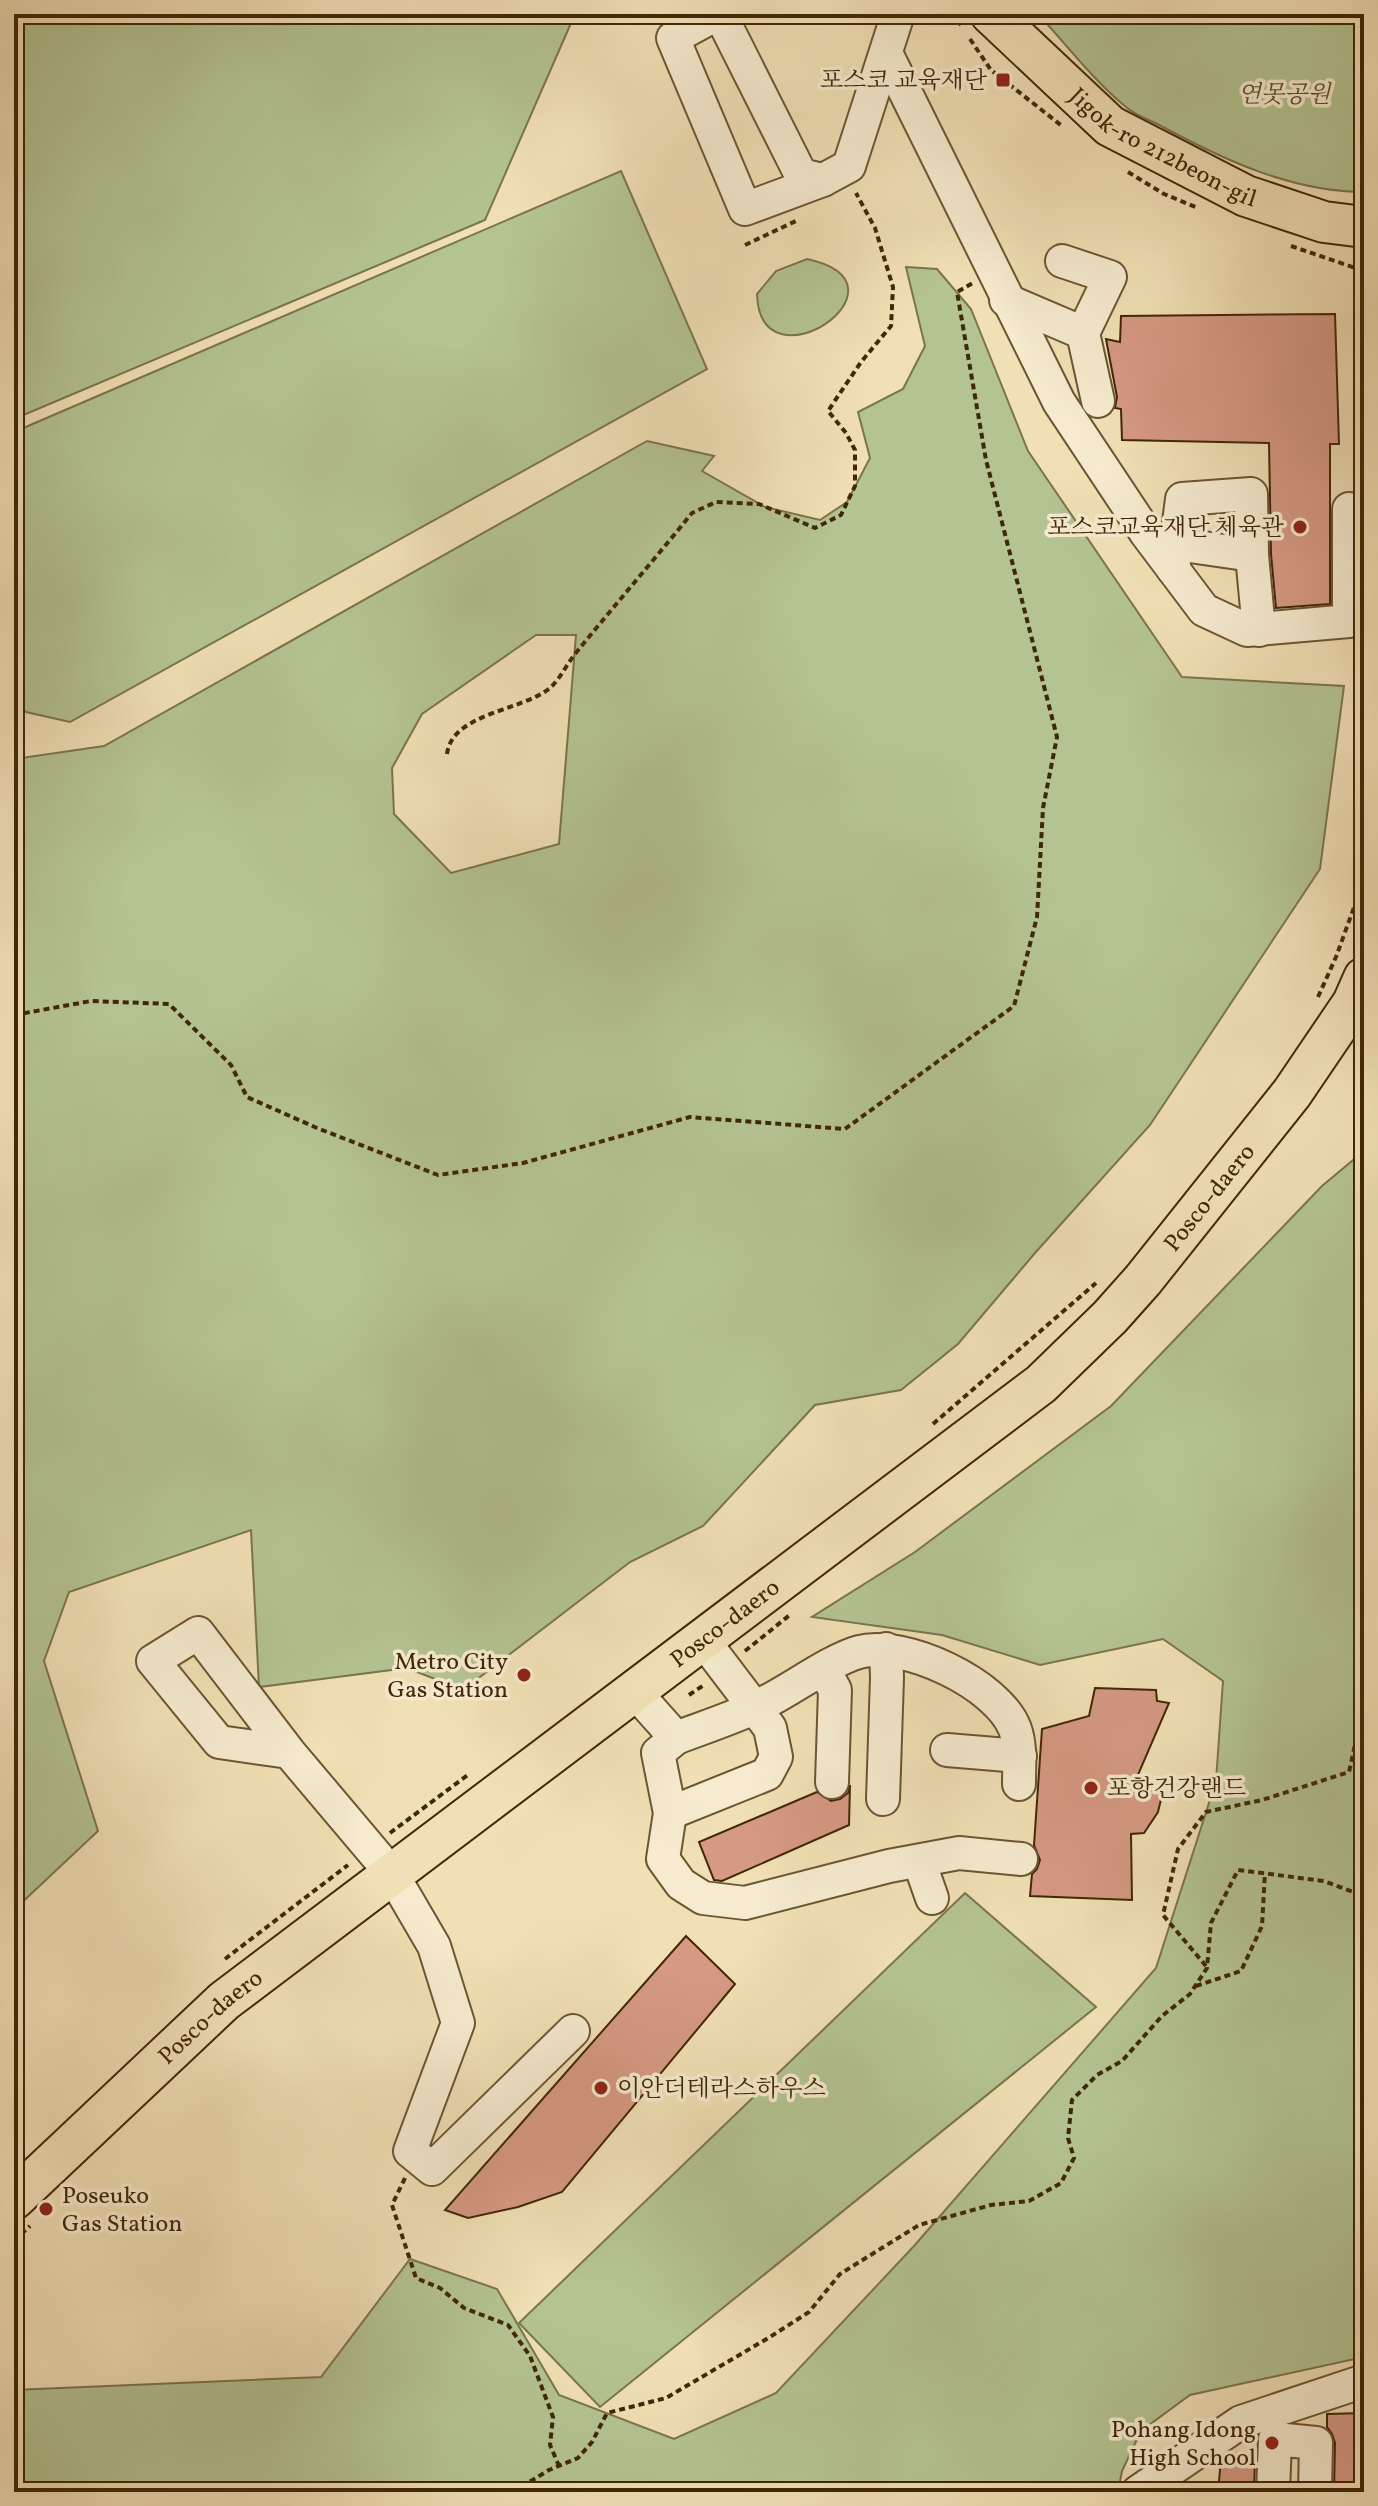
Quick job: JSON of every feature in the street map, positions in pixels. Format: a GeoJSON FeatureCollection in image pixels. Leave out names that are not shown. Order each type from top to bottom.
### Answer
{"type":"FeatureCollection","features":[{"type":"Feature","properties":{"kind":"main road","name":"Jigok-ro 212beon-gil"},"geometry":{"type":"LineString","coordinates":[[991,14],[1110,126],[1246,196],[1324,222],[1364,227]]}},
{"type":"Feature","properties":{"kind":"main road","name":"Posco-daero"},"geometry":{"type":"LineString","coordinates":[[25,2209],[224,2001],[381,1861],[635,1692],[1041,1384],[1143,1280],[1292,1093],[1353,1003],[1364,978]]}},
{"type":"Feature","properties":{"kind":"lane"},"geometry":{"type":"LineString","coordinates":[[832,176],[801,175],[718,14],[673,38],[745,209],[832,176],[849,166],[898,14]]}},
{"type":"Feature","properties":{"kind":"lane"},"geometry":{"type":"LineString","coordinates":[[886,53],[1059,402],[1175,556],[1204,610],[1247,630],[1349,621],[1349,509]]}},
{"type":"Feature","properties":{"kind":"lane"},"geometry":{"type":"LineString","coordinates":[[1062,261],[1110,277],[1083,333],[1098,401]]}},
{"type":"Feature","properties":{"kind":"lane"},"geometry":{"type":"LineString","coordinates":[[1006,300],[1083,333]]}},
{"type":"Feature","properties":{"kind":"lane"},"geometry":{"type":"LineString","coordinates":[[1175,556],[1182,499],[1251,494],[1252,555],[1259,630]]}},
{"type":"Feature","properties":{"kind":"lane"},"geometry":{"type":"LineString","coordinates":[[1175,556],[1252,555]]}},
{"type":"Feature","properties":{"kind":"lane"},"geometry":{"type":"LineString","coordinates":[[670,1813],[767,1774],[776,1757],[770,1728],[703,1640]]}},
{"type":"Feature","properties":{"kind":"lane"},"geometry":{"type":"LineString","coordinates":[[883,1799],[886,1649]]}},
{"type":"Feature","properties":{"kind":"lane"},"geometry":{"type":"LineString","coordinates":[[947,1750],[1019,1770],[1015,1729],[1004,1710],[969,1680],[920,1658],[886,1649],[858,1652],[756,1707],[676,1738],[658,1753],[670,1813],[663,1859],[681,1884],[703,1898],[745,1903],[959,1853],[1021,1859]]}},
{"type":"Feature","properties":{"kind":"lane"},"geometry":{"type":"LineString","coordinates":[[824,1670],[835,1690],[832,1782]]}},
{"type":"Feature","properties":{"kind":"lane"},"geometry":{"type":"LineString","coordinates":[[635,1692],[676,1738]]}},
{"type":"Feature","properties":{"kind":"lane"},"geometry":{"type":"LineString","coordinates":[[289,1752],[381,1861],[434,1946],[458,2023],[410,2151],[432,2169],[573,2031]]}},
{"type":"Feature","properties":{"kind":"lane"},"geometry":{"type":"LineString","coordinates":[[919,1861],[932,1898]]}},
{"type":"Feature","properties":{"kind":"lane"},"geometry":{"type":"LineString","coordinates":[[1138,2492],[1241,2422],[1359,2384]]}},
{"type":"Feature","properties":{"kind":"lane"},"geometry":{"type":"LineString","coordinates":[[1273,2492],[1275,2439],[1316,2443],[1315,2492]]}},
{"type":"Feature","properties":{"kind":"path"},"geometry":{"type":"LineString","coordinates":[[447,754],[459,730],[496,712],[530,701],[551,687],[692,513],[716,502],[759,504],[815,528],[841,515],[855,486],[855,450],[828,411],[861,362],[891,326],[893,287],[875,228],[832,176]]}},
{"type":"Feature","properties":{"kind":"path"},"geometry":{"type":"LineString","coordinates":[[14,1015],[91,1001],[169,1004],[231,1065],[247,1097],[438,1175],[523,1163],[690,1117],[845,1129],[1014,1006],[1037,917],[1043,808],[1057,737],[986,460],[957,292],[981,278],[1006,300]]}},
{"type":"Feature","properties":{"kind":"path"},"geometry":{"type":"LineString","coordinates":[[1312,1010],[1336,957],[1364,880]]}},
{"type":"Feature","properties":{"kind":"path"},"geometry":{"type":"LineString","coordinates":[[928,1428],[1106,1275]]}},
{"type":"Feature","properties":{"kind":"path"},"geometry":{"type":"LineString","coordinates":[[689,1695],[711,1679]]}},
{"type":"Feature","properties":{"kind":"path"},"geometry":{"type":"LineString","coordinates":[[1207,1968],[1163,1915],[1178,1849],[1206,1812],[1262,1800],[1349,1772],[1358,1731],[1364,1723]]}},
{"type":"Feature","properties":{"kind":"path"},"geometry":{"type":"LineString","coordinates":[[225,1959],[381,1861],[477,1768]]}},
{"type":"Feature","properties":{"kind":"path"},"geometry":{"type":"LineString","coordinates":[[513,2492],[578,2458],[592,2442],[607,2413],[666,2398],[770,2337],[809,2312],[840,2274],[919,2225],[991,2205],[1029,2201],[1061,2183],[1074,2158],[1068,2138],[1072,2100],[1097,2075],[1122,2061],[1162,2016],[1195,1986],[1207,1968],[1211,1923],[1238,1870],[1324,1881],[1364,1896]]}},
{"type":"Feature","properties":{"kind":"path"},"geometry":{"type":"LineString","coordinates":[[1195,1986],[1241,1971],[1262,1926],[1265,1873]]}},
{"type":"Feature","properties":{"kind":"path"},"geometry":{"type":"LineString","coordinates":[[392,2205],[416,2278],[440,2288],[464,2308],[508,2325],[530,2356],[553,2417],[550,2445],[559,2466]]}},
{"type":"Feature","properties":{"kind":"path"},"geometry":{"type":"LineString","coordinates":[[14,2241],[25,2209]]}},
{"type":"Feature","properties":{"kind":"green space"},"geometry":{"type":"Polygon","coordinates":[[[14,14],[575,14],[485,220],[14,419],[14,14]]]}},
{"type":"Feature","properties":{"kind":"green space","name":"연못공원"},"geometry":{"type":"Polygon","coordinates":[[[1038,14],[1364,14],[1364,192],[1311,186],[1260,172],[1134,113],[1102,85],[1038,14]]]}},
{"type":"Feature","properties":{"kind":"green space"},"geometry":{"type":"Polygon","coordinates":[[[621,171],[707,369],[70,722],[26,712],[14,701],[14,432],[621,171]]]}},
{"type":"Feature","properties":{"kind":"green space"},"geometry":{"type":"Polygon","coordinates":[[[807,259],[838,272],[848,289],[843,307],[826,323],[804,333],[782,334],[765,322],[757,294],[776,271],[807,259]]]}},
{"type":"Feature","properties":{"kind":"green space"},"geometry":{"type":"Polygon","coordinates":[[[906,267],[937,269],[971,309],[1028,451],[1182,677],[1344,686],[1320,869],[1150,1125],[958,1344],[901,1390],[815,1405],[703,1526],[630,1562],[463,1690],[407,1668],[259,1687],[251,1530],[69,1592],[44,1661],[98,1831],[14,1910],[14,759],[104,746],[647,441],[714,456],[702,471],[765,507],[820,520],[847,502],[870,458],[858,412],[903,389],[925,346],[906,267]],[[536,635],[422,714],[392,768],[394,814],[451,873],[559,844],[576,635],[536,635]]]}},
{"type":"Feature","properties":{"kind":"green space"},"geometry":{"type":"Polygon","coordinates":[[[1364,1151],[1364,2357],[1190,2395],[1141,2431],[1122,2471],[1118,2492],[14,2492],[14,2390],[321,2377],[410,2259],[497,2289],[559,2395],[674,2439],[776,2393],[914,2246],[1156,1968],[1216,1781],[1223,1681],[1163,1639],[1040,1665],[942,1635],[812,1617],[915,1552],[1111,1406],[1322,1186],[1364,1151]]]}},
{"type":"Feature","properties":{"kind":"green space"},"geometry":{"type":"Polygon","coordinates":[[[965,1893],[1096,2007],[600,2407],[519,2323],[965,1893]]]}},
{"type":"Feature","properties":{"kind":"building","name":"포스코교육재단 체육관"},"geometry":{"type":"Polygon","coordinates":[[[1335,314],[1339,444],[1330,444],[1330,604],[1276,608],[1271,554],[1269,443],[1122,440],[1121,409],[1115,408],[1117,397],[1106,339],[1120,342],[1121,316],[1335,314]]]}},
{"type":"Feature","properties":{"kind":"building","name":"포항건강랜드"},"geometry":{"type":"Polygon","coordinates":[[[1095,1688],[1156,1690],[1157,1701],[1169,1703],[1134,1784],[1162,1795],[1158,1812],[1144,1833],[1131,1834],[1132,1900],[1030,1896],[1032,1874],[1040,1860],[1034,1845],[1042,1729],[1089,1716],[1095,1688]]]}},
{"type":"Feature","properties":{"kind":"building"},"geometry":{"type":"Polygon","coordinates":[[[850,1785],[849,1825],[722,1881],[714,1880],[699,1842],[817,1792],[831,1801],[840,1799],[848,1793],[850,1785]]]}},
{"type":"Feature","properties":{"kind":"building","name":"이안더테라스하우스"},"geometry":{"type":"Polygon","coordinates":[[[686,1936],[735,1984],[562,2192],[518,2207],[468,2218],[445,2210],[686,1936]]]}},
{"type":"Feature","properties":{"kind":"building"},"geometry":{"type":"Polygon","coordinates":[[[1364,2413],[1364,2492],[1334,2492],[1335,2443],[1327,2427],[1327,2414],[1364,2413]]]}},
{"type":"Feature","properties":{"kind":"building"},"geometry":{"type":"Polygon","coordinates":[[[1229,2453],[1255,2456],[1254,2492],[1218,2492],[1221,2459],[1229,2453]]]}},
{"type":"Feature","properties":{"kind":"place","name":"포스코 교육재단"},"geometry":{"type":"Point","coordinates":[1003,80]}},
{"type":"Feature","properties":{"kind":"place","name":"포스코교육재단 체육관"},"geometry":{"type":"Point","coordinates":[1300,527]}},
{"type":"Feature","properties":{"kind":"place","name":"Metro City Gas Station"},"geometry":{"type":"Point","coordinates":[524,1675]}},
{"type":"Feature","properties":{"kind":"place","name":"포항건강랜드"},"geometry":{"type":"Point","coordinates":[1091,1788]}},
{"type":"Feature","properties":{"kind":"place","name":"이안더테라스하우스"},"geometry":{"type":"Point","coordinates":[601,2088]}},
{"type":"Feature","properties":{"kind":"place","name":"Poseuko Gas Station"},"geometry":{"type":"Point","coordinates":[46,2209]}},
{"type":"Feature","properties":{"kind":"place","name":"Pohang Idong High School"},"geometry":{"type":"Point","coordinates":[1272,2443]}}]}
